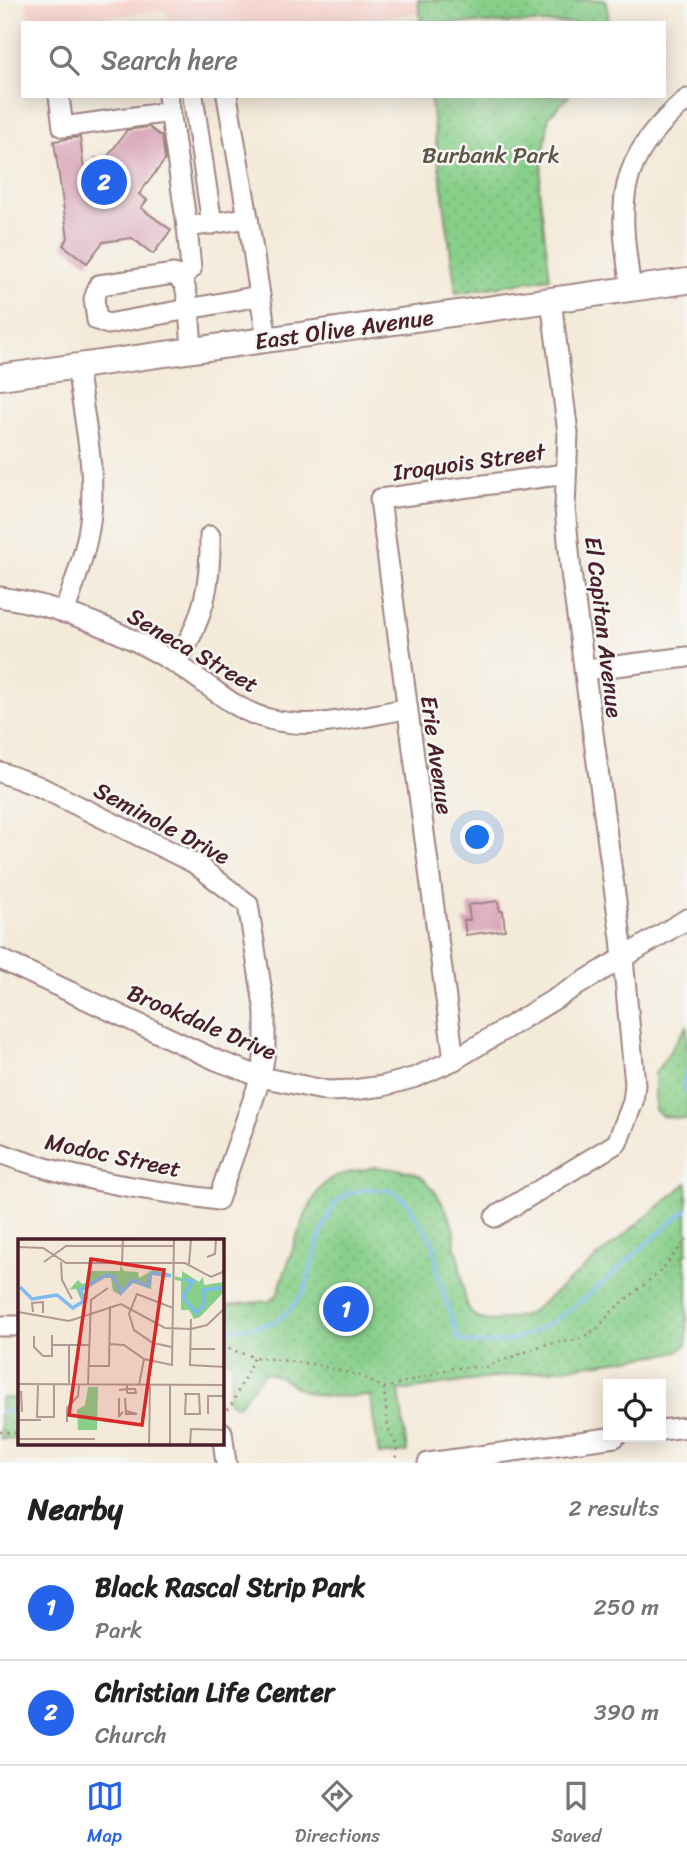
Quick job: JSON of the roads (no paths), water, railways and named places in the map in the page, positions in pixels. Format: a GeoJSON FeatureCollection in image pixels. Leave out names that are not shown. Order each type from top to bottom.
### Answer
{"type":"FeatureCollection","features":[{"type":"Feature","properties":{"kind":"main road","name":"East Olive Avenue"},"geometry":{"type":"LineString","coordinates":[[0,377],[687,281]]}},
{"type":"Feature","properties":{"kind":"street"},"geometry":{"type":"LineString","coordinates":[[59,98],[64,127],[169,104],[191,269],[180,279]]}},
{"type":"Feature","properties":{"kind":"street"},"geometry":{"type":"LineString","coordinates":[[193,98],[212,224]]}},
{"type":"Feature","properties":{"kind":"street"},"geometry":{"type":"LineString","coordinates":[[227,98],[267,340]]}},
{"type":"Feature","properties":{"kind":"street"},"geometry":{"type":"LineString","coordinates":[[631,289],[622,232],[626,184],[647,139],[687,99]]}},
{"type":"Feature","properties":{"kind":"street"},"geometry":{"type":"LineString","coordinates":[[187,227],[247,218]]}},
{"type":"Feature","properties":{"kind":"street"},"geometry":{"type":"LineString","coordinates":[[192,351],[188,310],[184,283],[174,274],[99,285],[94,299],[97,320],[108,324],[188,310],[259,296]]}},
{"type":"Feature","properties":{"kind":"street","name":"El Capitan Avenue"},"geometry":{"type":"LineString","coordinates":[[495,1217],[617,1143],[633,1102],[635,1084],[622,959],[565,508],[568,433],[551,300]]}},
{"type":"Feature","properties":{"kind":"street"},"geometry":{"type":"LineString","coordinates":[[64,613],[79,570],[91,510],[89,453],[77,366]]}},
{"type":"Feature","properties":{"kind":"street","name":"Iroquois Street"},"geometry":{"type":"LineString","coordinates":[[380,499],[565,474]]}},
{"type":"Feature","properties":{"kind":"street","name":"Erie Avenue"},"geometry":{"type":"LineString","coordinates":[[380,499],[454,1060]]}},
{"type":"Feature","properties":{"kind":"street"},"geometry":{"type":"LineString","coordinates":[[176,663],[201,616],[209,581],[210,536]]}},
{"type":"Feature","properties":{"kind":"street","name":"Seneca Street"},"geometry":{"type":"LineString","coordinates":[[0,597],[64,613],[122,634],[176,663],[246,711],[267,719],[289,723],[319,723],[406,709]]}},
{"type":"Feature","properties":{"kind":"street"},"geometry":{"type":"LineString","coordinates":[[584,670],[687,657]]}},
{"type":"Feature","properties":{"kind":"street","name":"Seminole Drive"},"geometry":{"type":"LineString","coordinates":[[0,772],[38,786],[194,863],[248,904],[265,1012],[265,1052],[261,1077],[218,1200]]}},
{"type":"Feature","properties":{"kind":"street","name":"Brookdale Drive"},"geometry":{"type":"LineString","coordinates":[[0,959],[216,1060],[261,1077],[328,1091],[353,1090],[383,1086],[416,1077],[454,1060],[687,919]]}},
{"type":"Feature","properties":{"kind":"street","name":"Modoc Street"},"geometry":{"type":"LineString","coordinates":[[0,1153],[40,1166],[90,1177],[218,1200]]}},
{"type":"Feature","properties":{"kind":"street"},"geometry":{"type":"LineString","coordinates":[[0,1326],[18,1326]]}},
{"type":"Feature","properties":{"kind":"street"},"geometry":{"type":"LineString","coordinates":[[666,1429],[687,1427]]}},
{"type":"Feature","properties":{"kind":"street"},"geometry":{"type":"LineString","coordinates":[[428,1463],[603,1439]]}},
{"type":"Feature","properties":{"kind":"waterway"},"geometry":{"type":"LineString","coordinates":[[687,1071],[683,1082],[687,1093]]}},
{"type":"Feature","properties":{"kind":"waterway"},"geometry":{"type":"LineString","coordinates":[[224,1329],[275,1322],[290,1310],[304,1292],[319,1239],[334,1204],[346,1194],[367,1189],[390,1190],[405,1200],[433,1243],[439,1279],[459,1340],[483,1344],[527,1335],[568,1311],[687,1210]]}},
{"type":"Feature","properties":{"kind":"waterway"},"geometry":{"type":"LineString","coordinates":[[0,1412],[18,1412]]}},
{"type":"Feature","properties":{"kind":"place","name":"Christian Life Center"},"geometry":{"type":"Point","coordinates":[104,182]}},
{"type":"Feature","properties":{"kind":"place","name":"Black Rascal Strip Park"},"geometry":{"type":"Point","coordinates":[346,1309]}},
{"type":"Feature","properties":{"kind":"park label","name":"Burbank Park"},"geometry":{"type":"Point","coordinates":[491,155]}}]}
